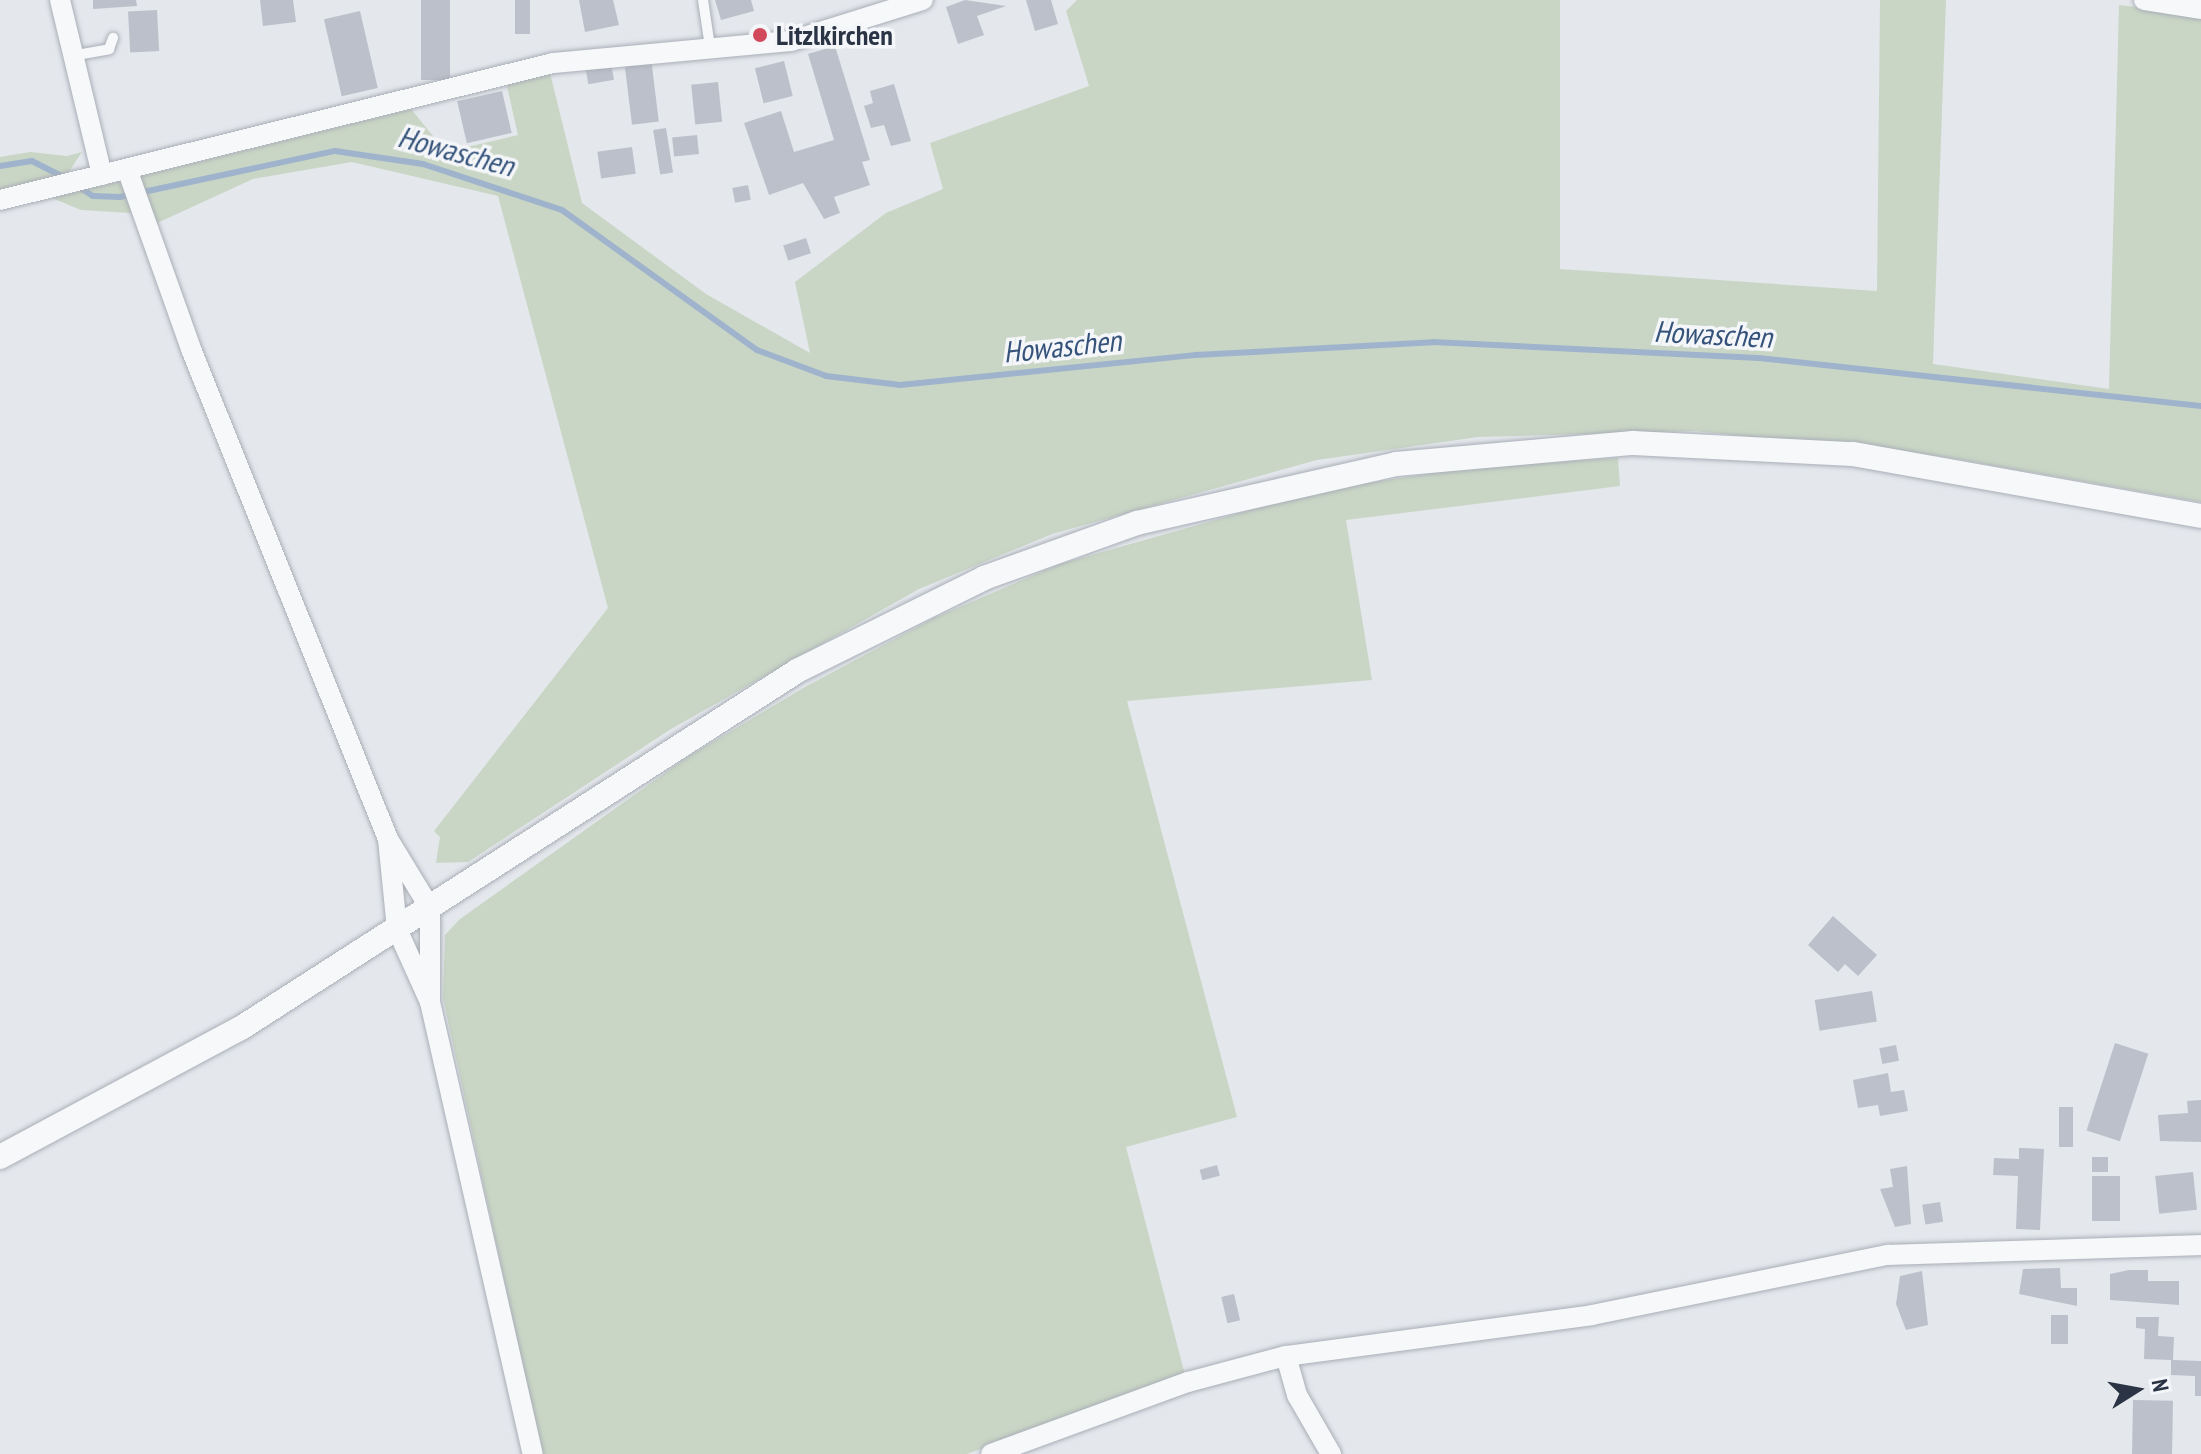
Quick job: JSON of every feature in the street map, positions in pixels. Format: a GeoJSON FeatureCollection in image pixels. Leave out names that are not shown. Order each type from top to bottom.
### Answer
{"type":"FeatureCollection","features":[{"type":"Feature","properties":{"kind":"street"},"geometry":{"type":"LineString","coordinates":[[60,0],[95,177]]}},
{"type":"Feature","properties":{"kind":"street"},"geometry":{"type":"LineString","coordinates":[[0,200],[95,177],[128,174],[553,63],[815,36],[923,0]]}},
{"type":"Feature","properties":{"kind":"street"},"geometry":{"type":"LineString","coordinates":[[2144,0],[2201,9]]}},
{"type":"Feature","properties":{"kind":"street"},"geometry":{"type":"LineString","coordinates":[[128,174],[139,210],[388,839],[430,908],[430,1002]]}},
{"type":"Feature","properties":{"kind":"street"},"geometry":{"type":"LineString","coordinates":[[0,1157],[241,1028],[692,735],[927,603],[1059,547],[1259,490],[1479,453],[1727,444],[1853,454],[2201,516]]}},
{"type":"Feature","properties":{"kind":"street"},"geometry":{"type":"LineString","coordinates":[[388,839],[397,929],[430,1002],[533,1454]]}},
{"type":"Feature","properties":{"kind":"street"},"geometry":{"type":"LineString","coordinates":[[991,1454],[1188,1382],[1286,1356],[1592,1315],[1888,1255],[2201,1245]]}},
{"type":"Feature","properties":{"kind":"street"},"geometry":{"type":"LineString","coordinates":[[1286,1356],[1297,1395],[1331,1454]]}},
{"type":"Feature","properties":{"kind":"lane"},"geometry":{"type":"LineString","coordinates":[[703,0],[710,47]]}},
{"type":"Feature","properties":{"kind":"lane"},"geometry":{"type":"LineString","coordinates":[[69,56],[109,49],[113,38]]}},
{"type":"Feature","properties":{"kind":"green space"},"geometry":{"type":"Polygon","coordinates":[[[1077,0],[1560,0],[1560,269],[1877,291],[1880,0],[1946,0],[1933,364],[2109,389],[2119,5],[2201,15],[2201,502],[1945,457],[1695,431],[1478,437],[1317,460],[1052,534],[919,589],[671,729],[468,862],[436,863],[440,837],[434,831],[608,608],[498,196],[352,162],[253,179],[155,224],[144,201],[130,213],[81,210],[52,198],[411,109],[446,152],[518,135],[506,82],[550,73],[582,203],[706,294],[810,353],[795,282],[886,213],[943,189],[930,143],[1089,86],[1066,11],[1077,0]]]}},
{"type":"Feature","properties":{"kind":"green space"},"geometry":{"type":"Polygon","coordinates":[[[30,152],[67,156],[82,152],[68,173],[0,191],[0,157],[30,152]]]}},
{"type":"Feature","properties":{"kind":"green space"},"geometry":{"type":"Polygon","coordinates":[[[1618,458],[1620,486],[1346,520],[1372,680],[1127,701],[1237,1117],[1126,1147],[1185,1375],[967,1454],[542,1454],[443,998],[445,935],[460,919],[689,756],[805,687],[934,618],[1060,564],[1321,490],[1479,466],[1618,458]]]}},
{"type":"Feature","properties":{"kind":"building"},"geometry":{"type":"Polygon","coordinates":[[[93,0],[136,0],[137,6],[93,9],[93,0]]]}},
{"type":"Feature","properties":{"kind":"building"},"geometry":{"type":"Polygon","coordinates":[[[260,0],[293,0],[296,22],[263,26],[260,0]]]}},
{"type":"Feature","properties":{"kind":"building"},"geometry":{"type":"Polygon","coordinates":[[[421,0],[450,0],[450,80],[421,80],[421,0]]]}},
{"type":"Feature","properties":{"kind":"building"},"geometry":{"type":"Polygon","coordinates":[[[515,0],[530,0],[530,34],[515,34],[515,0]]]}},
{"type":"Feature","properties":{"kind":"building"},"geometry":{"type":"Polygon","coordinates":[[[579,0],[613,0],[619,25],[585,32],[579,0]]]}},
{"type":"Feature","properties":{"kind":"building"},"geometry":{"type":"Polygon","coordinates":[[[715,0],[751,0],[754,11],[721,20],[715,0]]]}},
{"type":"Feature","properties":{"kind":"building"},"geometry":{"type":"Polygon","coordinates":[[[965,0],[1006,6],[977,16],[984,35],[958,44],[946,7],[965,0]]]}},
{"type":"Feature","properties":{"kind":"building"},"geometry":{"type":"Polygon","coordinates":[[[1026,0],[1051,0],[1058,24],[1035,31],[1026,0]]]}},
{"type":"Feature","properties":{"kind":"building"},"geometry":{"type":"Polygon","coordinates":[[[157,10],[159,51],[130,52],[128,12],[157,10]]]}},
{"type":"Feature","properties":{"kind":"building"},"geometry":{"type":"Polygon","coordinates":[[[360,11],[378,88],[342,96],[324,19],[360,11]]]}},
{"type":"Feature","properties":{"kind":"building"},"geometry":{"type":"Polygon","coordinates":[[[835,46],[870,160],[862,162],[870,185],[834,197],[840,213],[824,219],[803,183],[769,195],[744,123],[781,111],[794,152],[834,140],[808,54],[835,46]]]}},
{"type":"Feature","properties":{"kind":"building"},"geometry":{"type":"Polygon","coordinates":[[[651,58],[659,122],[632,125],[624,61],[651,58]]]}},
{"type":"Feature","properties":{"kind":"building"},"geometry":{"type":"Polygon","coordinates":[[[784,61],[793,96],[764,103],[755,68],[784,61]]]}},
{"type":"Feature","properties":{"kind":"building"},"geometry":{"type":"Polygon","coordinates":[[[611,63],[614,80],[588,84],[585,68],[611,63]]]}},
{"type":"Feature","properties":{"kind":"building"},"geometry":{"type":"Polygon","coordinates":[[[718,82],[722,122],[695,125],[691,85],[718,82]]]}},
{"type":"Feature","properties":{"kind":"building"},"geometry":{"type":"Polygon","coordinates":[[[894,84],[911,141],[891,146],[884,125],[871,128],[864,106],[873,103],[870,91],[894,84]]]}},
{"type":"Feature","properties":{"kind":"building"},"geometry":{"type":"Polygon","coordinates":[[[502,91],[512,133],[467,143],[457,101],[502,91]]]}},
{"type":"Feature","properties":{"kind":"building"},"geometry":{"type":"Polygon","coordinates":[[[666,128],[673,172],[660,174],[653,130],[666,128]]]}},
{"type":"Feature","properties":{"kind":"building"},"geometry":{"type":"Polygon","coordinates":[[[697,135],[699,154],[674,157],[672,138],[697,135]]]}},
{"type":"Feature","properties":{"kind":"building"},"geometry":{"type":"Polygon","coordinates":[[[632,147],[636,174],[601,179],[597,152],[632,147]]]}},
{"type":"Feature","properties":{"kind":"building"},"geometry":{"type":"Polygon","coordinates":[[[748,185],[751,200],[735,203],[732,188],[748,185]]]}},
{"type":"Feature","properties":{"kind":"building"},"geometry":{"type":"Polygon","coordinates":[[[806,238],[811,253],[788,261],[783,245],[806,238]]]}},
{"type":"Feature","properties":{"kind":"building"},"geometry":{"type":"Polygon","coordinates":[[[1833,916],[1877,955],[1858,976],[1845,964],[1838,972],[1808,945],[1833,916]]]}},
{"type":"Feature","properties":{"kind":"building"},"geometry":{"type":"Polygon","coordinates":[[[1872,991],[1877,1022],[1820,1031],[1815,1000],[1872,991]]]}},
{"type":"Feature","properties":{"kind":"building"},"geometry":{"type":"Polygon","coordinates":[[[2115,1043],[2148,1054],[2120,1141],[2087,1130],[2115,1043]]]}},
{"type":"Feature","properties":{"kind":"building"},"geometry":{"type":"Polygon","coordinates":[[[1896,1045],[1899,1061],[1882,1064],[1879,1048],[1896,1045]]]}},
{"type":"Feature","properties":{"kind":"building"},"geometry":{"type":"Polygon","coordinates":[[[1888,1073],[1891,1092],[1904,1090],[1908,1111],[1880,1116],[1878,1105],[1858,1108],[1853,1080],[1888,1073]]]}},
{"type":"Feature","properties":{"kind":"building"},"geometry":{"type":"Polygon","coordinates":[[[2201,1100],[2201,1142],[2160,1141],[2158,1115],[2188,1113],[2187,1101],[2201,1100]]]}},
{"type":"Feature","properties":{"kind":"building"},"geometry":{"type":"Polygon","coordinates":[[[2059,1107],[2073,1107],[2073,1147],[2059,1147],[2059,1107]]]}},
{"type":"Feature","properties":{"kind":"building"},"geometry":{"type":"Polygon","coordinates":[[[2019,1148],[2044,1149],[2040,1230],[2016,1229],[2018,1176],[1993,1175],[1994,1158],[2019,1159],[2019,1148]]]}},
{"type":"Feature","properties":{"kind":"building"},"geometry":{"type":"Polygon","coordinates":[[[2092,1157],[2108,1157],[2108,1172],[2092,1172],[2092,1157]]]}},
{"type":"Feature","properties":{"kind":"building"},"geometry":{"type":"Polygon","coordinates":[[[1217,1165],[1220,1176],[1202,1180],[1200,1170],[1217,1165]]]}},
{"type":"Feature","properties":{"kind":"building"},"geometry":{"type":"Polygon","coordinates":[[[1907,1166],[1911,1224],[1895,1227],[1880,1189],[1893,1187],[1890,1169],[1907,1166]]]}},
{"type":"Feature","properties":{"kind":"building"},"geometry":{"type":"Polygon","coordinates":[[[2193,1172],[2197,1210],[2159,1214],[2155,1176],[2193,1172]]]}},
{"type":"Feature","properties":{"kind":"building"},"geometry":{"type":"Polygon","coordinates":[[[2092,1176],[2120,1176],[2120,1221],[2092,1221],[2092,1176]]]}},
{"type":"Feature","properties":{"kind":"building"},"geometry":{"type":"Polygon","coordinates":[[[1940,1202],[1943,1222],[1925,1225],[1922,1205],[1940,1202]]]}},
{"type":"Feature","properties":{"kind":"building"},"geometry":{"type":"Polygon","coordinates":[[[2060,1268],[2061,1288],[2077,1288],[2077,1306],[2019,1294],[2023,1269],[2060,1268]]]}},
{"type":"Feature","properties":{"kind":"building"},"geometry":{"type":"Polygon","coordinates":[[[2148,1270],[2148,1281],[2179,1281],[2179,1305],[2110,1300],[2110,1274],[2148,1270]]]}},
{"type":"Feature","properties":{"kind":"building"},"geometry":{"type":"Polygon","coordinates":[[[1922,1271],[1928,1325],[1906,1330],[1896,1304],[1900,1276],[1922,1271]]]}},
{"type":"Feature","properties":{"kind":"building"},"geometry":{"type":"Polygon","coordinates":[[[1234,1294],[1240,1320],[1227,1323],[1221,1297],[1234,1294]]]}},
{"type":"Feature","properties":{"kind":"building"},"geometry":{"type":"Polygon","coordinates":[[[2051,1315],[2068,1315],[2068,1344],[2051,1344],[2051,1315]]]}},
{"type":"Feature","properties":{"kind":"building"},"geometry":{"type":"Polygon","coordinates":[[[2136,1317],[2159,1317],[2158,1336],[2174,1337],[2173,1360],[2201,1361],[2201,1396],[2195,1396],[2195,1376],[2171,1375],[2171,1360],[2144,1359],[2145,1329],[2136,1328],[2136,1317]]]}},
{"type":"Feature","properties":{"kind":"building"},"geometry":{"type":"Polygon","coordinates":[[[2133,1400],[2173,1401],[2172,1454],[2132,1454],[2133,1400]]]}},
{"type":"Feature","properties":{"kind":"waterway","name":"Howaschen"},"geometry":{"type":"LineString","coordinates":[[76,185],[93,196],[120,197],[335,151],[423,164],[562,210],[757,350],[826,376],[900,385],[1196,355],[1433,342],[1759,358],[2201,406]]}},
{"type":"Feature","properties":{"kind":"waterway","name":"Howaschen"},"geometry":{"type":"LineString","coordinates":[[0,166],[32,161],[67,179]]}},
{"type":"Feature","properties":{"kind":"place","name":"Litzlkirchen"},"geometry":{"type":"Point","coordinates":[760,35]}}]}
